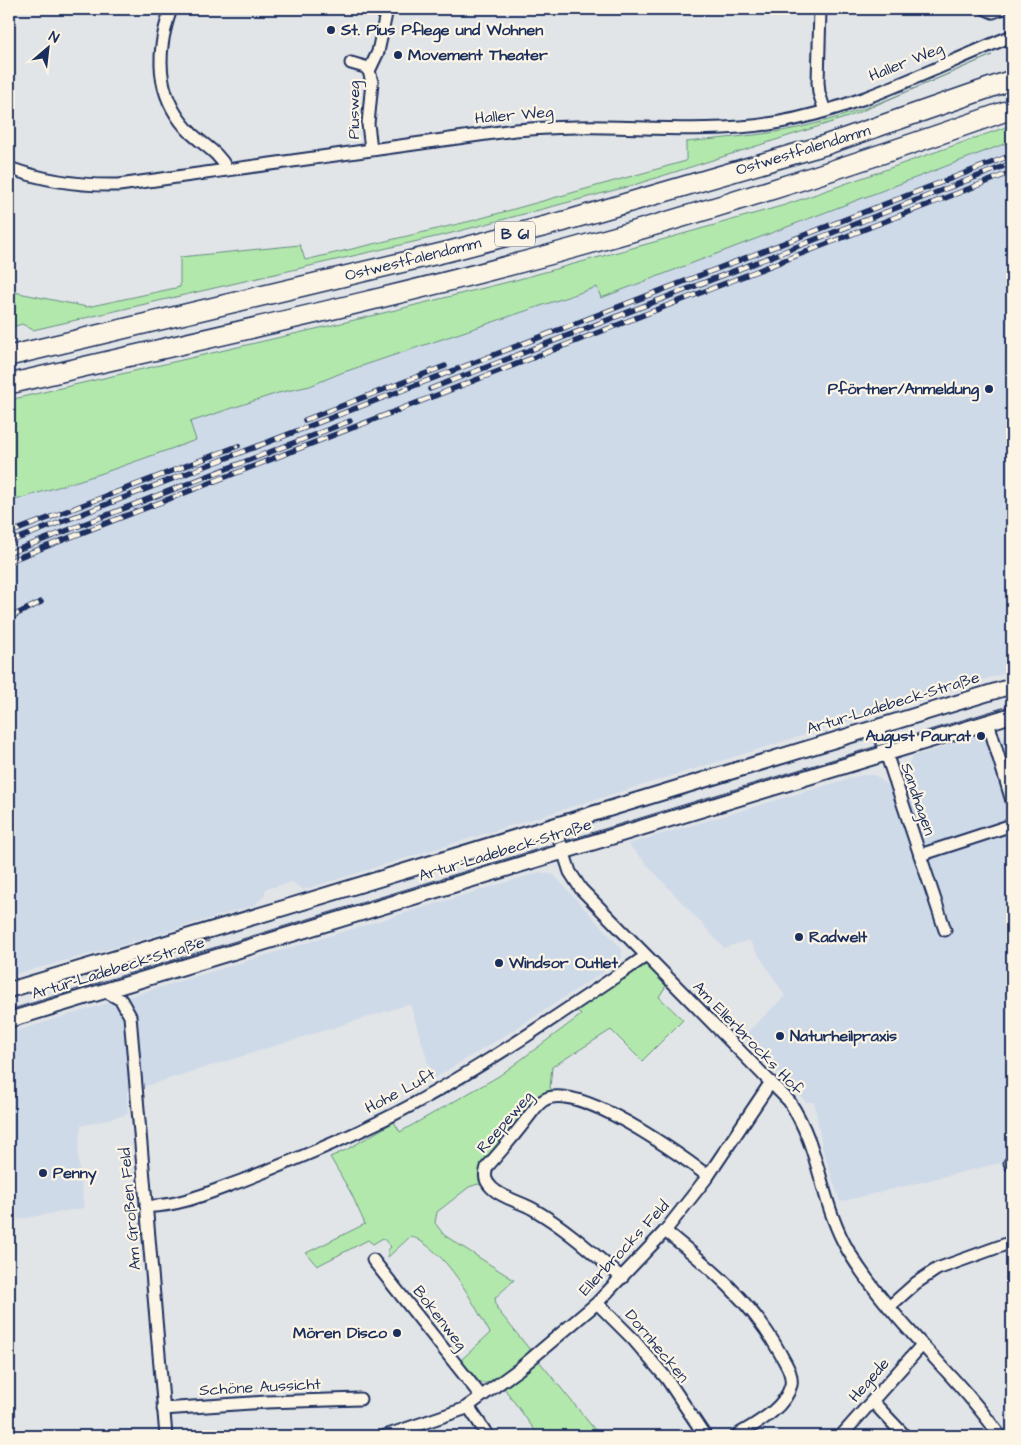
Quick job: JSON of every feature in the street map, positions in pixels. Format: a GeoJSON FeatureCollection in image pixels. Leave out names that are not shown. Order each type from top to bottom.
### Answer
{"type":"FeatureCollection","features":[{"type":"Feature","properties":{"kind":"highway","name":"Ostwestfalendamm"},"geometry":{"type":"LineString","coordinates":[[9,356],[446,252],[565,221],[825,145],[1012,80]]}},
{"type":"Feature","properties":{"kind":"highway","name":"Ostwestfalendamm"},"geometry":{"type":"LineString","coordinates":[[9,384],[447,282],[576,248],[882,155],[1012,109]]}},
{"type":"Feature","properties":{"kind":"street"},"geometry":{"type":"LineString","coordinates":[[171,9],[165,32],[162,63],[162,84],[168,103],[175,116],[197,139],[222,159],[227,169]]}},
{"type":"Feature","properties":{"kind":"street","name":"Piusweg"},"geometry":{"type":"LineString","coordinates":[[369,71],[375,64],[387,9]]}},
{"type":"Feature","properties":{"kind":"street"},"geometry":{"type":"LineString","coordinates":[[820,9],[818,93],[825,111]]}},
{"type":"Feature","properties":{"kind":"street"},"geometry":{"type":"LineString","coordinates":[[986,9],[993,12],[1001,9]]}},
{"type":"Feature","properties":{"kind":"street","name":"Haller Weg"},"geometry":{"type":"LineString","coordinates":[[9,168],[56,182],[101,186],[141,183],[371,149],[552,128],[729,129],[777,123],[825,111],[875,93],[1012,36]]}},
{"type":"Feature","properties":{"kind":"street","name":"Piusweg"},"geometry":{"type":"LineString","coordinates":[[351,63],[360,64],[369,71],[372,82],[368,124],[371,149]]}},
{"type":"Feature","properties":{"kind":"street","name":"Artur-Ladebeck-Straße"},"geometry":{"type":"LineString","coordinates":[[9,990],[1012,686]]}},
{"type":"Feature","properties":{"kind":"street","name":"Artur-Ladebeck-Straße"},"geometry":{"type":"LineString","coordinates":[[9,1020],[1012,715]]}},
{"type":"Feature","properties":{"kind":"street"},"geometry":{"type":"LineString","coordinates":[[988,722],[1012,801]]}},
{"type":"Feature","properties":{"kind":"street","name":"Sandhagen"},"geometry":{"type":"LineString","coordinates":[[877,726],[945,930]]}},
{"type":"Feature","properties":{"kind":"street","name":"Am Ellerbrocks Hof"},"geometry":{"type":"LineString","coordinates":[[554,826],[570,872],[581,889],[771,1082],[800,1118],[809,1137],[825,1195],[847,1249],[869,1283],[922,1345],[956,1381],[1000,1436]]}},
{"type":"Feature","properties":{"kind":"street","name":"Sandhagen"},"geometry":{"type":"LineString","coordinates":[[920,855],[1012,826]]}},
{"type":"Feature","properties":{"kind":"street","name":"Hohe Luft"},"geometry":{"type":"LineString","coordinates":[[146,1206],[159,1207],[216,1190],[281,1166],[346,1138],[394,1114],[484,1063],[646,956]]}},
{"type":"Feature","properties":{"kind":"street","name":"Am Großen Feld"},"geometry":{"type":"LineString","coordinates":[[105,991],[116,996],[126,1006],[131,1022],[166,1436]]}},
{"type":"Feature","properties":{"kind":"street","name":"Ellerbrocks Feld"},"geometry":{"type":"LineString","coordinates":[[385,1436],[468,1406],[519,1368],[597,1303],[665,1231],[708,1176],[771,1082]]}},
{"type":"Feature","properties":{"kind":"street","name":"Reepeweg"},"geometry":{"type":"LineString","coordinates":[[622,1278],[567,1231],[532,1208],[493,1190],[486,1181],[484,1176],[487,1167],[542,1101],[557,1095],[571,1097],[587,1104],[634,1126],[668,1146],[708,1176]]}},
{"type":"Feature","properties":{"kind":"street"},"geometry":{"type":"LineString","coordinates":[[665,1231],[711,1267],[746,1302],[769,1333],[789,1371],[791,1384],[781,1402],[755,1424],[736,1436]]}},
{"type":"Feature","properties":{"kind":"street"},"geometry":{"type":"LineString","coordinates":[[889,1307],[916,1283],[937,1269],[1012,1242]]}},
{"type":"Feature","properties":{"kind":"street","name":"Bokenweg"},"geometry":{"type":"LineString","coordinates":[[373,1260],[481,1396]]}},
{"type":"Feature","properties":{"kind":"street","name":"Dornhecken"},"geometry":{"type":"LineString","coordinates":[[597,1303],[632,1338],[667,1379],[705,1436]]}},
{"type":"Feature","properties":{"kind":"street","name":"Hegede"},"geometry":{"type":"LineString","coordinates":[[841,1436],[922,1345]]}},
{"type":"Feature","properties":{"kind":"street","name":"Schöne Aussicht"},"geometry":{"type":"LineString","coordinates":[[163,1409],[266,1402],[360,1399]]}},
{"type":"Feature","properties":{"kind":"street"},"geometry":{"type":"LineString","coordinates":[[873,1402],[905,1436]]}},
{"type":"Feature","properties":{"kind":"street"},"geometry":{"type":"LineString","coordinates":[[468,1406],[488,1436]]}},
{"type":"Feature","properties":{"kind":"shaded area"},"geometry":{"type":"Polygon","coordinates":[[[1012,141],[1012,671],[303,890],[292,882],[266,889],[264,896],[255,905],[109,949],[9,976],[9,502],[100,474],[196,440],[190,422],[278,393],[310,386],[341,373],[597,287],[601,297],[1012,141]]]}},
{"type":"Feature","properties":{"kind":"shaded area"},"geometry":{"type":"Polygon","coordinates":[[[995,731],[1000,743],[1007,733],[1012,732],[1012,1156],[1008,1161],[840,1202],[822,1147],[814,1102],[806,1102],[742,1037],[785,996],[749,940],[724,948],[628,844],[861,775],[875,775],[888,786],[905,779],[905,770],[913,756],[995,731]]]}},
{"type":"Feature","properties":{"kind":"shaded area"},"geometry":{"type":"Polygon","coordinates":[[[540,872],[554,875],[622,949],[622,958],[619,962],[511,1032],[433,1079],[410,1004],[127,1092],[128,1114],[81,1126],[78,1155],[84,1208],[9,1221],[9,1033],[540,872]]]}},
{"type":"Feature","properties":{"kind":"green space"},"geometry":{"type":"Polygon","coordinates":[[[962,68],[928,83],[905,92],[962,68]]]}},
{"type":"Feature","properties":{"kind":"green space"},"geometry":{"type":"Polygon","coordinates":[[[905,92],[848,117],[634,185],[448,234],[33,330],[22,324],[9,328],[9,291],[87,307],[180,287],[180,257],[300,245],[305,260],[471,221],[686,161],[686,142],[753,135],[802,127],[862,109],[905,92]]]}},
{"type":"Feature","properties":{"kind":"green space"},"geometry":{"type":"Polygon","coordinates":[[[1012,125],[1012,141],[601,298],[597,287],[341,373],[310,386],[278,393],[190,422],[196,440],[100,474],[9,502],[9,400],[363,318],[512,281],[785,205],[1012,125]]]}},
{"type":"Feature","properties":{"kind":"green space"},"geometry":{"type":"Polygon","coordinates":[[[646,964],[667,984],[659,997],[683,1020],[642,1061],[611,1030],[552,1067],[550,1088],[555,1092],[481,1180],[483,1186],[478,1184],[469,1187],[437,1212],[435,1223],[444,1235],[514,1280],[495,1298],[497,1309],[531,1351],[531,1354],[489,1383],[480,1383],[461,1360],[490,1333],[466,1291],[437,1253],[411,1236],[388,1257],[388,1250],[391,1247],[383,1238],[373,1244],[368,1240],[317,1266],[306,1253],[365,1224],[351,1193],[330,1157],[348,1149],[394,1122],[400,1132],[499,1076],[581,1015],[575,1008],[620,976],[624,980],[646,964]]]}},
{"type":"Feature","properties":{"kind":"green space"},"geometry":{"type":"Polygon","coordinates":[[[535,1360],[539,1361],[600,1436],[539,1436],[504,1388],[511,1379],[535,1360]]]}},
{"type":"Feature","properties":{"kind":"tram line"},"geometry":{"type":"LineString","coordinates":[[9,1010],[1012,705]]}},
{"type":"Feature","properties":{"kind":"tram line"},"geometry":{"type":"LineString","coordinates":[[9,998],[209,941]]}},
{"type":"Feature","properties":{"kind":"railway"},"geometry":{"type":"LineString","coordinates":[[9,542],[1012,155]]}},
{"type":"Feature","properties":{"kind":"railway"},"geometry":{"type":"LineString","coordinates":[[430,389],[1012,163]]}},
{"type":"Feature","properties":{"kind":"railway"},"geometry":{"type":"LineString","coordinates":[[9,561],[1012,172]]}},
{"type":"Feature","properties":{"kind":"railway"},"geometry":{"type":"LineString","coordinates":[[305,420],[445,366]]}},
{"type":"Feature","properties":{"kind":"railway"},"geometry":{"type":"LineString","coordinates":[[9,553],[350,421]]}},
{"type":"Feature","properties":{"kind":"railway"},"geometry":{"type":"LineString","coordinates":[[9,533],[238,446]]}},
{"type":"Feature","properties":{"kind":"railway"},"geometry":{"type":"LineString","coordinates":[[9,618],[41,602]]}},
{"type":"Feature","properties":{"kind":"place","name":"St. Pius Pflege und Wohnen"},"geometry":{"type":"Point","coordinates":[331,30]}},
{"type":"Feature","properties":{"kind":"place","name":"Movement Theater"},"geometry":{"type":"Point","coordinates":[398,55]}},
{"type":"Feature","properties":{"kind":"place","name":"Pförtner/Anmeldung"},"geometry":{"type":"Point","coordinates":[989,389]}},
{"type":"Feature","properties":{"kind":"place","name":"August Paurat"},"geometry":{"type":"Point","coordinates":[981,736]}},
{"type":"Feature","properties":{"kind":"place","name":"Radwelt"},"geometry":{"type":"Point","coordinates":[799,937]}},
{"type":"Feature","properties":{"kind":"place","name":"Windsor Outlet"},"geometry":{"type":"Point","coordinates":[499,963]}},
{"type":"Feature","properties":{"kind":"place","name":"Naturheilpraxis"},"geometry":{"type":"Point","coordinates":[780,1036]}},
{"type":"Feature","properties":{"kind":"place","name":"Penny"},"geometry":{"type":"Point","coordinates":[43,1173]}},
{"type":"Feature","properties":{"kind":"place","name":"Mören Disco"},"geometry":{"type":"Point","coordinates":[397,1333]}}]}
